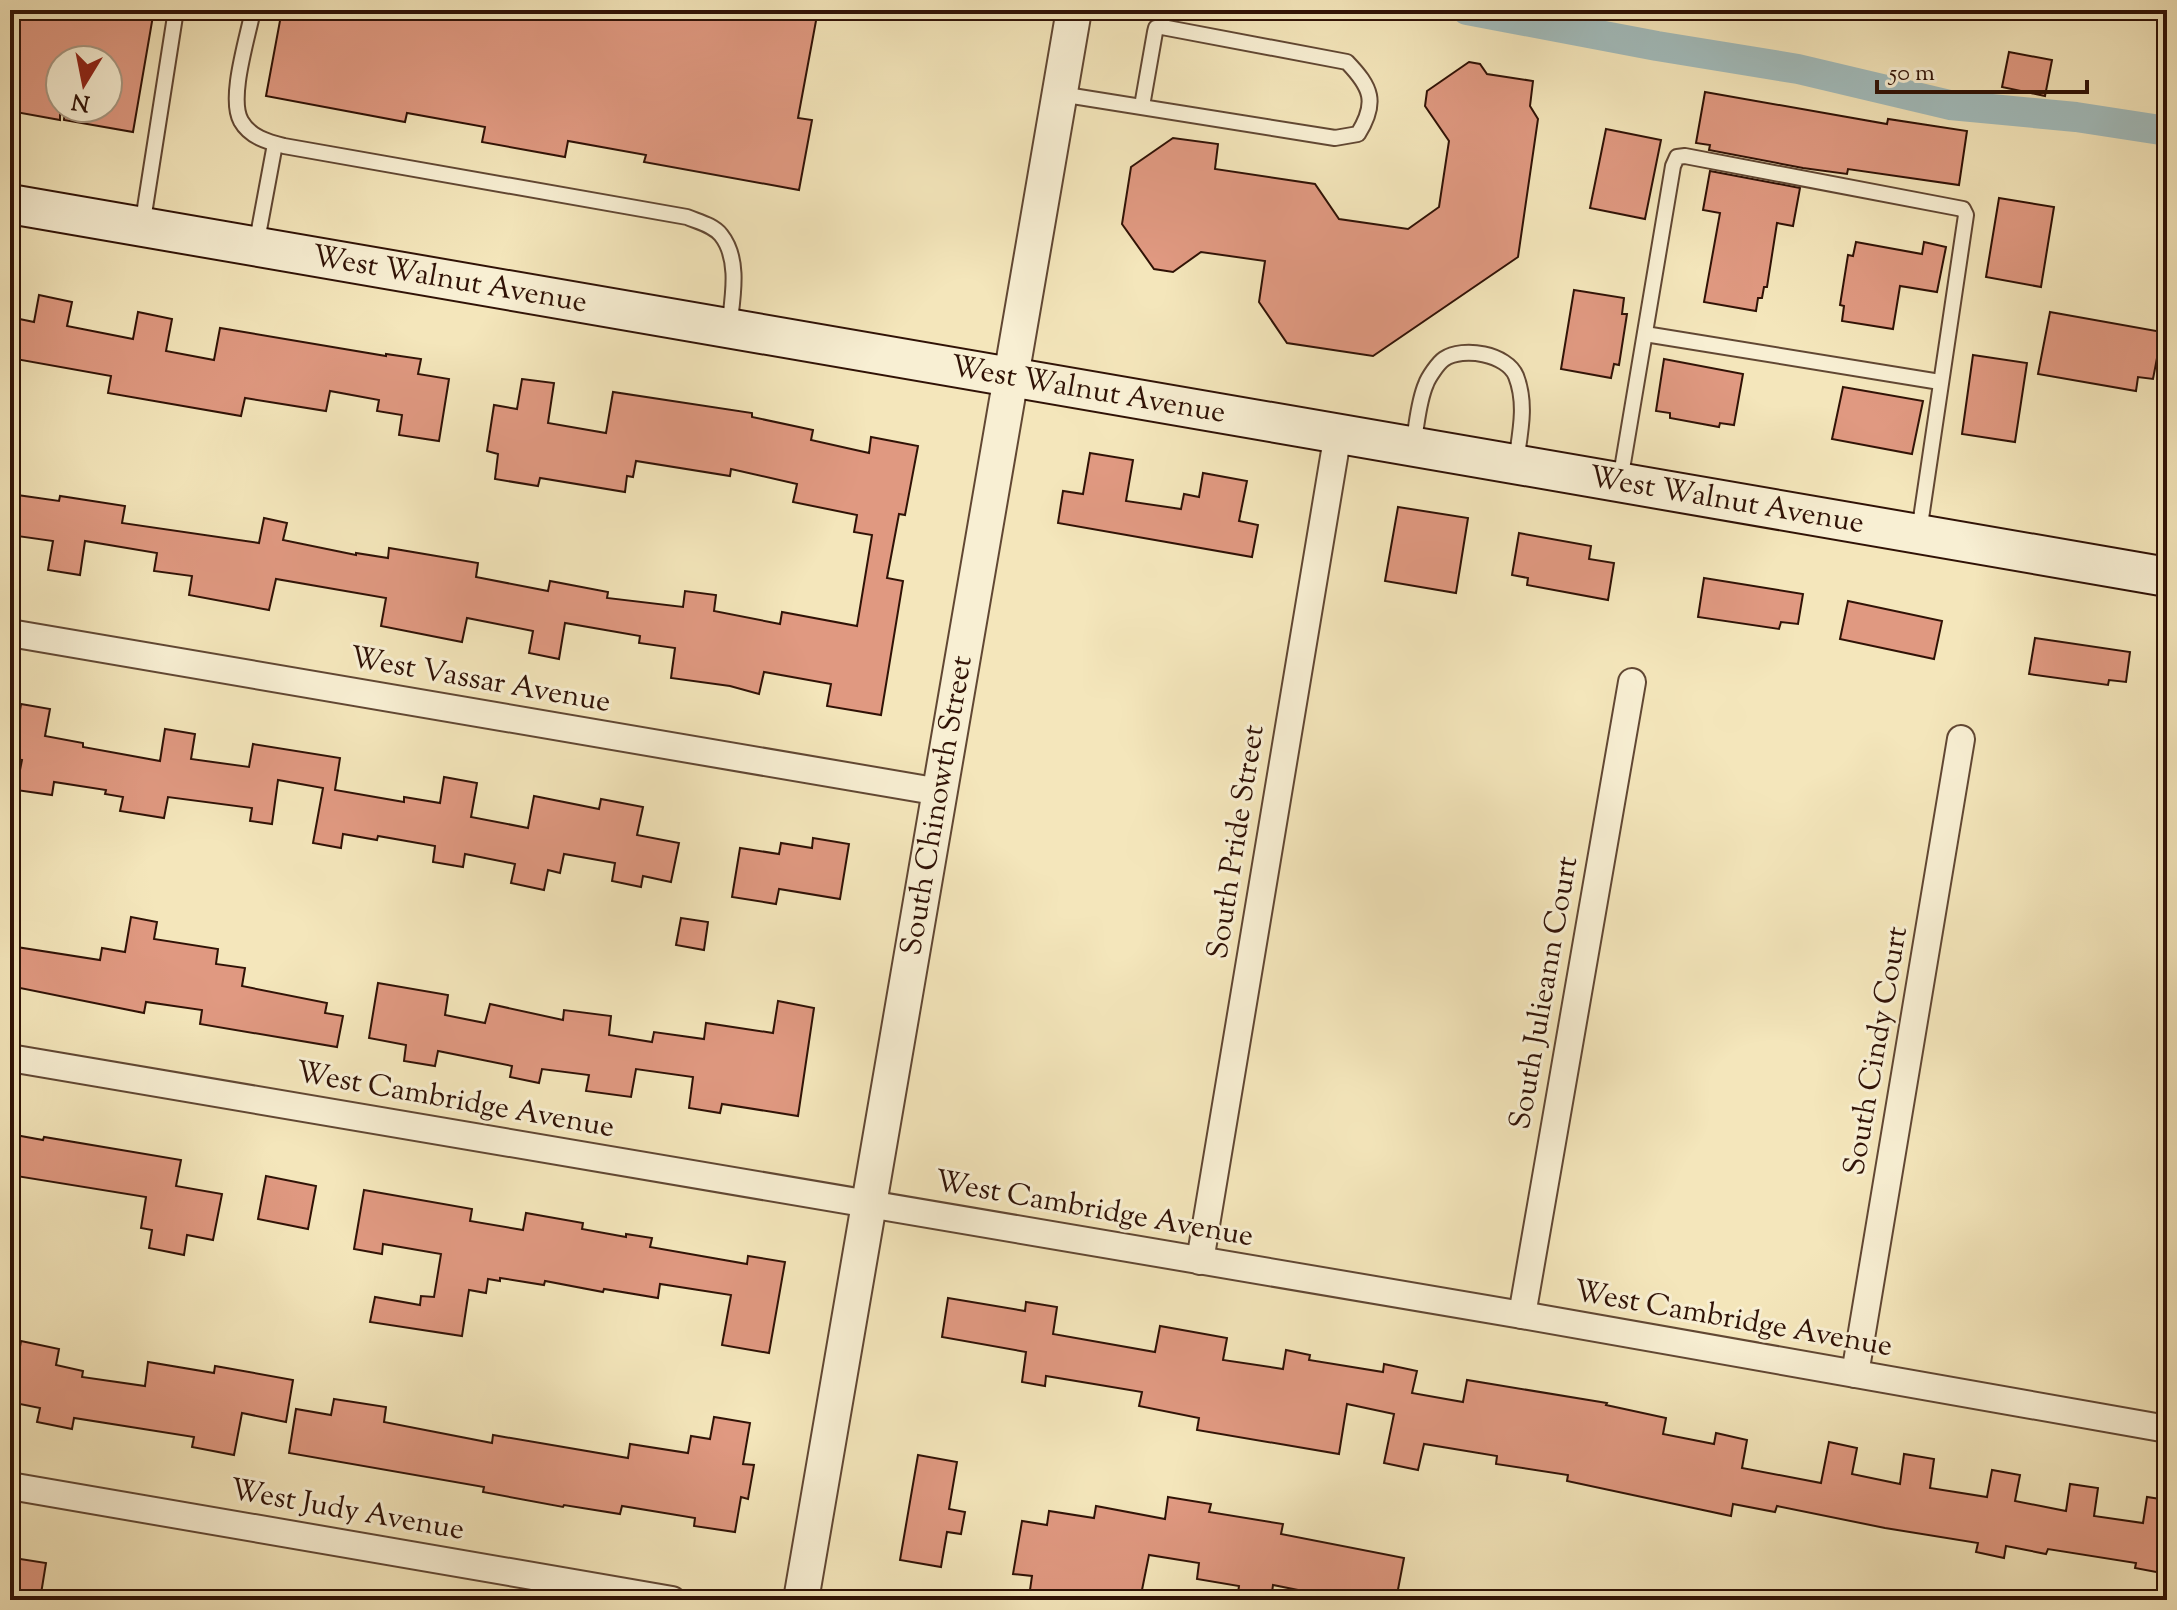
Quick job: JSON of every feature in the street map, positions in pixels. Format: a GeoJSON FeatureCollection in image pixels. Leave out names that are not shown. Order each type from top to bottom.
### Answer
{"type":"FeatureCollection","features":[{"type":"Feature","properties":{"kind":"main road","name":"West Walnut Avenue"},"geometry":{"type":"LineString","coordinates":[[10,204],[2167,577]]}},
{"type":"Feature","properties":{"kind":"street","name":"South Chinowth Street"},"geometry":{"type":"LineString","coordinates":[[801,1600],[1074,10]]}},
{"type":"Feature","properties":{"kind":"street","name":"South Pride Street"},"geometry":{"type":"LineString","coordinates":[[1200,1261],[1338,433]]}},
{"type":"Feature","properties":{"kind":"street","name":"West Vassar Avenue"},"geometry":{"type":"LineString","coordinates":[[10,633],[940,792]]}},
{"type":"Feature","properties":{"kind":"street","name":"South Julieann Court"},"geometry":{"type":"LineString","coordinates":[[1522,1315],[1632,682]]}},
{"type":"Feature","properties":{"kind":"street","name":"South Cindy Court"},"geometry":{"type":"LineString","coordinates":[[1855,1374],[1961,739]]}},
{"type":"Feature","properties":{"kind":"street","name":"West Cambridge Avenue"},"geometry":{"type":"LineString","coordinates":[[10,1058],[1522,1315],[2167,1429]]}},
{"type":"Feature","properties":{"kind":"street","name":"West Judy Avenue"},"geometry":{"type":"LineString","coordinates":[[10,1486],[672,1600]]}},
{"type":"Feature","properties":{"kind":"lane"},"geometry":{"type":"LineString","coordinates":[[142,227],[176,10]]}},
{"type":"Feature","properties":{"kind":"lane"},"geometry":{"type":"LineString","coordinates":[[253,10],[236,102],[240,120],[251,133],[275,144],[687,217],[709,225],[722,235],[731,256],[733,287],[729,329]]}},
{"type":"Feature","properties":{"kind":"lane"},"geometry":{"type":"LineString","coordinates":[[1060,94],[1335,138],[1358,134],[1371,97],[1365,80],[1347,62],[1162,27],[1156,28],[1142,106]]}},
{"type":"Feature","properties":{"kind":"lane"},"geometry":{"type":"LineString","coordinates":[[256,247],[275,144]]}},
{"type":"Feature","properties":{"kind":"lane"},"geometry":{"type":"LineString","coordinates":[[1620,481],[1673,166],[1677,157],[1685,156],[1963,209],[1966,215],[1919,532]]}},
{"type":"Feature","properties":{"kind":"lane"},"geometry":{"type":"LineString","coordinates":[[1645,334],[1940,382]]}},
{"type":"Feature","properties":{"kind":"lane"},"geometry":{"type":"LineString","coordinates":[[1413,446],[1426,383],[1444,359],[1473,352],[1499,359],[1514,372],[1521,393],[1522,413],[1516,462]]}},
{"type":"Feature","properties":{"kind":"building"},"geometry":{"type":"Polygon","coordinates":[[[10,10],[154,10],[133,132],[87,124],[124,124],[124,44],[44,44],[44,117],[10,111],[10,10]]]}},
{"type":"Feature","properties":{"kind":"building"},"geometry":{"type":"Polygon","coordinates":[[[282,10],[818,10],[798,118],[812,120],[799,190],[644,162],[646,155],[568,141],[565,157],[482,142],[485,127],[407,113],[405,122],[266,96],[282,10]]]}},
{"type":"Feature","properties":{"kind":"building"},"geometry":{"type":"Polygon","coordinates":[[[2009,52],[2052,60],[2045,96],[2002,87],[2009,52]]]}},
{"type":"Feature","properties":{"kind":"building"},"geometry":{"type":"Polygon","coordinates":[[[1469,62],[1480,64],[1487,74],[1533,81],[1530,106],[1538,119],[1518,257],[1373,356],[1287,343],[1259,302],[1265,261],[1201,252],[1173,272],[1154,269],[1122,224],[1131,167],[1173,138],[1218,144],[1215,169],[1315,184],[1339,219],[1408,229],[1439,207],[1449,141],[1425,106],[1427,91],[1469,62]]]}},
{"type":"Feature","properties":{"kind":"building"},"geometry":{"type":"Polygon","coordinates":[[[1705,92],[1887,124],[1888,119],[1967,131],[1959,185],[1848,169],[1847,174],[1803,168],[1709,150],[1710,145],[1696,143],[1705,92]]]}},
{"type":"Feature","properties":{"kind":"building"},"geometry":{"type":"Polygon","coordinates":[[[1606,129],[1661,140],[1645,219],[1590,208],[1606,129]]]}},
{"type":"Feature","properties":{"kind":"building"},"geometry":{"type":"Polygon","coordinates":[[[1710,171],[1800,188],[1793,226],[1777,223],[1767,287],[1764,287],[1762,298],[1758,298],[1756,311],[1704,302],[1720,213],[1703,210],[1710,171]]]}},
{"type":"Feature","properties":{"kind":"building"},"geometry":{"type":"Polygon","coordinates":[[[1999,198],[2054,207],[2041,287],[1986,277],[1999,198]]]}},
{"type":"Feature","properties":{"kind":"building"},"geometry":{"type":"Polygon","coordinates":[[[1856,242],[1922,254],[1924,242],[1946,247],[1937,292],[1900,286],[1893,329],[1842,321],[1844,306],[1840,305],[1848,255],[1853,256],[1856,242]]]}},
{"type":"Feature","properties":{"kind":"building"},"geometry":{"type":"Polygon","coordinates":[[[1574,290],[1624,298],[1622,314],[1627,314],[1619,365],[1614,364],[1611,378],[1561,369],[1574,290]]]}},
{"type":"Feature","properties":{"kind":"building"},"geometry":{"type":"Polygon","coordinates":[[[39,295],[72,302],[67,326],[133,339],[138,312],[172,319],[166,351],[214,360],[220,328],[421,359],[418,374],[449,379],[439,441],[399,435],[402,415],[377,411],[379,400],[330,391],[326,411],[245,398],[241,416],[108,393],[111,376],[10,358],[10,317],[34,322],[39,295]]]}},
{"type":"Feature","properties":{"kind":"building"},"geometry":{"type":"Polygon","coordinates":[[[2050,312],[2162,332],[2153,379],[2138,377],[2136,391],[2038,374],[2050,312]]]}},
{"type":"Feature","properties":{"kind":"building"},"geometry":{"type":"Polygon","coordinates":[[[1973,355],[2027,363],[2015,442],[1962,434],[1973,355]]]}},
{"type":"Feature","properties":{"kind":"building"},"geometry":{"type":"Polygon","coordinates":[[[1664,359],[1743,374],[1734,425],[1720,423],[1719,427],[1670,418],[1670,413],[1656,411],[1664,359]]]}},
{"type":"Feature","properties":{"kind":"building"},"geometry":{"type":"Polygon","coordinates":[[[522,379],[554,383],[548,423],[606,433],[613,392],[752,413],[752,417],[813,430],[811,440],[869,453],[871,437],[918,446],[905,515],[899,514],[887,578],[903,581],[881,715],[827,706],[831,684],[764,672],[759,694],[730,686],[671,678],[675,648],[639,643],[640,636],[565,623],[559,659],[529,653],[533,631],[467,618],[462,642],[381,626],[386,598],[276,579],[269,610],[189,595],[192,576],[154,571],[157,553],[85,541],[80,575],[48,570],[53,541],[10,535],[10,494],[59,501],[60,496],[125,506],[122,523],[259,543],[264,518],[287,523],[283,540],[356,555],[388,558],[389,548],[478,563],[476,577],[548,591],[550,581],[608,592],[607,598],[683,607],[685,591],[716,595],[714,611],[780,624],[782,612],[857,626],[872,535],[854,532],[857,515],[793,502],[797,484],[731,469],[730,476],[636,461],[633,477],[627,476],[625,492],[540,478],[538,486],[495,479],[498,454],[487,451],[494,405],[517,409],[522,379]]]}},
{"type":"Feature","properties":{"kind":"building"},"geometry":{"type":"Polygon","coordinates":[[[1843,387],[1923,401],[1912,454],[1832,439],[1843,387]]]}},
{"type":"Feature","properties":{"kind":"building"},"geometry":{"type":"Polygon","coordinates":[[[1090,453],[1133,460],[1126,501],[1181,509],[1184,494],[1199,497],[1203,473],[1247,481],[1239,521],[1258,525],[1252,557],[1058,523],[1063,491],[1083,494],[1090,453]]]}},
{"type":"Feature","properties":{"kind":"building"},"geometry":{"type":"Polygon","coordinates":[[[1398,507],[1468,518],[1456,593],[1385,581],[1398,507]]]}},
{"type":"Feature","properties":{"kind":"building"},"geometry":{"type":"Polygon","coordinates":[[[1519,533],[1591,546],[1589,559],[1614,563],[1608,600],[1527,585],[1528,578],[1512,575],[1519,533]]]}},
{"type":"Feature","properties":{"kind":"building"},"geometry":{"type":"Polygon","coordinates":[[[1704,578],[1803,594],[1798,624],[1781,622],[1779,629],[1698,617],[1704,578]]]}},
{"type":"Feature","properties":{"kind":"building"},"geometry":{"type":"Polygon","coordinates":[[[1848,601],[1942,621],[1934,659],[1840,639],[1848,601]]]}},
{"type":"Feature","properties":{"kind":"building"},"geometry":{"type":"Polygon","coordinates":[[[2035,638],[2130,652],[2126,682],[2109,680],[2108,685],[2029,674],[2035,638]]]}},
{"type":"Feature","properties":{"kind":"building"},"geometry":{"type":"Polygon","coordinates":[[[21,704],[50,709],[45,736],[83,743],[83,747],[160,761],[165,729],[195,734],[191,759],[249,767],[253,744],[340,758],[335,790],[404,802],[404,797],[440,803],[444,777],[477,783],[471,817],[528,828],[534,796],[599,809],[601,799],[643,807],[637,835],[679,843],[671,882],[643,876],[641,887],[612,881],[615,863],[564,854],[560,873],[548,870],[544,890],[511,883],[515,864],[465,854],[463,867],[433,862],[435,846],[378,836],[377,840],[343,834],[341,848],[313,843],[323,788],[278,780],[272,824],[250,821],[252,808],[168,797],[164,818],[120,811],[123,797],[105,794],[106,790],[54,782],[52,795],[16,790],[22,760],[12,758],[21,704]]]}},
{"type":"Feature","properties":{"kind":"building"},"geometry":{"type":"Polygon","coordinates":[[[813,838],[849,844],[840,899],[779,889],[776,904],[732,897],[740,848],[779,854],[781,843],[812,848],[813,838]]]}},
{"type":"Feature","properties":{"kind":"building"},"geometry":{"type":"Polygon","coordinates":[[[131,917],[157,922],[154,939],[218,949],[216,964],[245,968],[242,986],[327,1003],[325,1013],[343,1016],[337,1047],[200,1024],[202,1010],[146,1002],[144,1013],[10,986],[10,946],[100,960],[102,948],[125,952],[131,917]]]}},
{"type":"Feature","properties":{"kind":"building"},"geometry":{"type":"Polygon","coordinates":[[[681,918],[708,922],[704,950],[676,945],[681,918]]]}},
{"type":"Feature","properties":{"kind":"building"},"geometry":{"type":"Polygon","coordinates":[[[378,983],[448,995],[445,1015],[485,1023],[490,1004],[563,1020],[564,1010],[611,1016],[609,1035],[652,1042],[654,1032],[704,1039],[706,1023],[773,1033],[778,1001],[814,1008],[798,1116],[722,1104],[720,1113],[689,1108],[693,1077],[636,1069],[631,1097],[586,1091],[589,1075],[542,1069],[539,1083],[510,1077],[512,1066],[438,1051],[435,1066],[404,1061],[406,1045],[369,1038],[378,983]]]}},
{"type":"Feature","properties":{"kind":"building"},"geometry":{"type":"Polygon","coordinates":[[[10,1134],[181,1160],[176,1186],[222,1194],[213,1240],[187,1235],[184,1255],[149,1248],[152,1230],[141,1228],[146,1197],[10,1175],[10,1134]]]}},
{"type":"Feature","properties":{"kind":"building"},"geometry":{"type":"Polygon","coordinates":[[[266,1176],[316,1186],[308,1229],[258,1219],[266,1176]]]}},
{"type":"Feature","properties":{"kind":"building"},"geometry":{"type":"Polygon","coordinates":[[[364,1190],[472,1209],[470,1221],[523,1230],[526,1213],[583,1223],[582,1229],[652,1238],[650,1247],[747,1264],[748,1256],[785,1262],[769,1353],[722,1345],[731,1295],[660,1284],[658,1298],[545,1281],[544,1285],[488,1279],[486,1293],[469,1290],[462,1336],[370,1322],[375,1297],[420,1305],[421,1296],[434,1297],[441,1254],[383,1244],[382,1254],[354,1249],[364,1190]]]}},
{"type":"Feature","properties":{"kind":"building"},"geometry":{"type":"Polygon","coordinates":[[[948,1298],[1025,1311],[1026,1302],[1057,1307],[1053,1334],[1155,1352],[1160,1326],[1227,1338],[1223,1360],[1283,1369],[1286,1350],[1310,1355],[1309,1360],[1383,1372],[1384,1364],[1417,1371],[1412,1393],[1463,1402],[1467,1380],[1607,1403],[1666,1418],[1663,1434],[1714,1444],[1716,1433],[1747,1440],[1742,1468],[1821,1483],[1829,1442],[1857,1448],[1852,1474],[1900,1484],[1904,1454],[1934,1459],[1930,1488],[1987,1497],[1992,1470],[2020,1475],[2015,1501],[2066,1511],[2070,1484],[2098,1488],[2094,1516],[2143,1523],[2147,1497],[2167,1500],[2167,1574],[2135,1568],[2136,1563],[2048,1549],[2046,1554],[2006,1546],[2004,1558],[1976,1552],[1978,1543],[1777,1506],[1775,1512],[1733,1504],[1731,1516],[1567,1481],[1568,1475],[1496,1464],[1497,1456],[1424,1444],[1418,1470],[1384,1463],[1394,1414],[1347,1404],[1339,1454],[1197,1430],[1199,1418],[1139,1406],[1142,1392],[1046,1376],[1045,1386],[1022,1382],[1026,1352],[942,1337],[948,1298]]]}},
{"type":"Feature","properties":{"kind":"building"},"geometry":{"type":"Polygon","coordinates":[[[21,1341],[59,1349],[56,1365],[83,1371],[82,1377],[145,1386],[148,1362],[214,1373],[215,1366],[293,1380],[286,1422],[242,1413],[234,1455],[192,1447],[194,1437],[74,1418],[72,1429],[37,1422],[40,1408],[10,1402],[21,1341]]]}},
{"type":"Feature","properties":{"kind":"building"},"geometry":{"type":"Polygon","coordinates":[[[334,1399],[386,1407],[384,1422],[492,1443],[493,1435],[628,1458],[630,1444],[688,1453],[691,1436],[710,1439],[714,1417],[750,1423],[743,1464],[754,1465],[748,1499],[741,1497],[735,1532],[694,1526],[695,1518],[622,1506],[620,1514],[563,1507],[483,1492],[484,1487],[289,1453],[296,1409],[331,1415],[334,1399]]]}},
{"type":"Feature","properties":{"kind":"building"},"geometry":{"type":"Polygon","coordinates":[[[918,1455],[957,1462],[949,1509],[965,1512],[961,1534],[947,1532],[941,1567],[900,1560],[918,1455]]]}},
{"type":"Feature","properties":{"kind":"building"},"geometry":{"type":"Polygon","coordinates":[[[1168,1497],[1211,1504],[1209,1512],[1283,1524],[1281,1534],[1404,1558],[1396,1600],[1348,1600],[1273,1585],[1271,1600],[1237,1600],[1239,1586],[1197,1579],[1199,1563],[1149,1555],[1140,1600],[1094,1600],[1030,1590],[1032,1576],[1013,1574],[1022,1521],[1047,1525],[1049,1511],[1094,1518],[1096,1506],[1165,1519],[1168,1497]]]}},
{"type":"Feature","properties":{"kind":"building"},"geometry":{"type":"Polygon","coordinates":[[[14,1558],[46,1563],[40,1600],[10,1600],[14,1558]]]}},
{"type":"Feature","properties":{"kind":"waterway"},"geometry":{"type":"LineString","coordinates":[[1467,10],[1798,69],[1950,105],[2076,117],[2167,131]]}}]}
